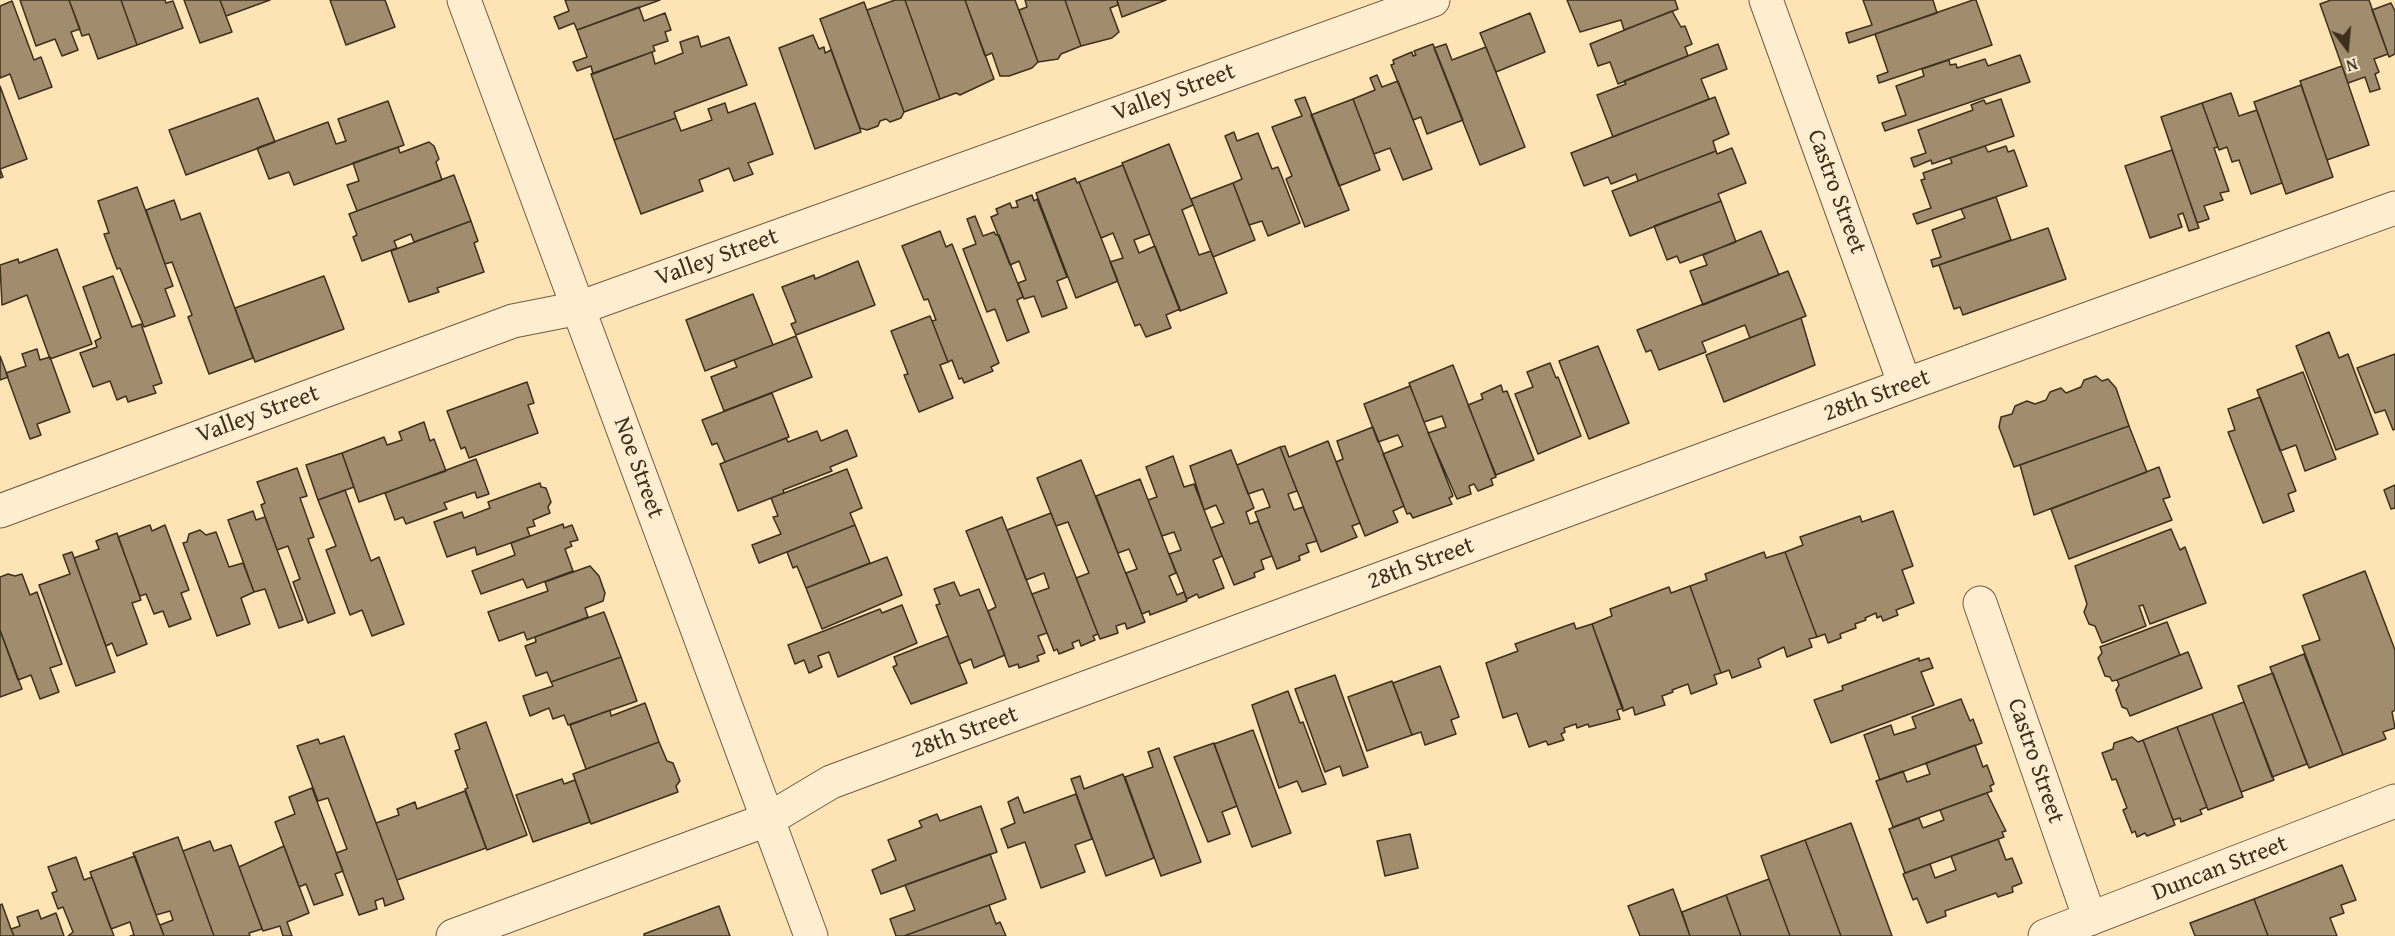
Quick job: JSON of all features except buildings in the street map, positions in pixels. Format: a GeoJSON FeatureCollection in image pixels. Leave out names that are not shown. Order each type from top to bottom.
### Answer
{"type":"FeatureCollection","features":[{"type":"Feature","properties":{"kind":"street","name":"Noe Street"},"geometry":{"type":"LineString","coordinates":[[464,0],[811,936]]}},
{"type":"Feature","properties":{"kind":"street","name":"Valley Street"},"geometry":{"type":"LineString","coordinates":[[0,511],[513,321],[579,308],[1433,0]]}},
{"type":"Feature","properties":{"kind":"street","name":"Castro Street"},"geometry":{"type":"LineString","coordinates":[[1766,0],[1905,385]]}},
{"type":"Feature","properties":{"kind":"street","name":"28th Street"},"geometry":{"type":"LineString","coordinates":[[453,936],[769,819],[831,782],[1905,385],[2395,208]]}},
{"type":"Feature","properties":{"kind":"street","name":"Castro Street"},"geometry":{"type":"LineString","coordinates":[[1980,603],[2090,919]]}},
{"type":"Feature","properties":{"kind":"street","name":"Duncan Street"},"geometry":{"type":"LineString","coordinates":[[2045,936],[2395,801]]}}]}
